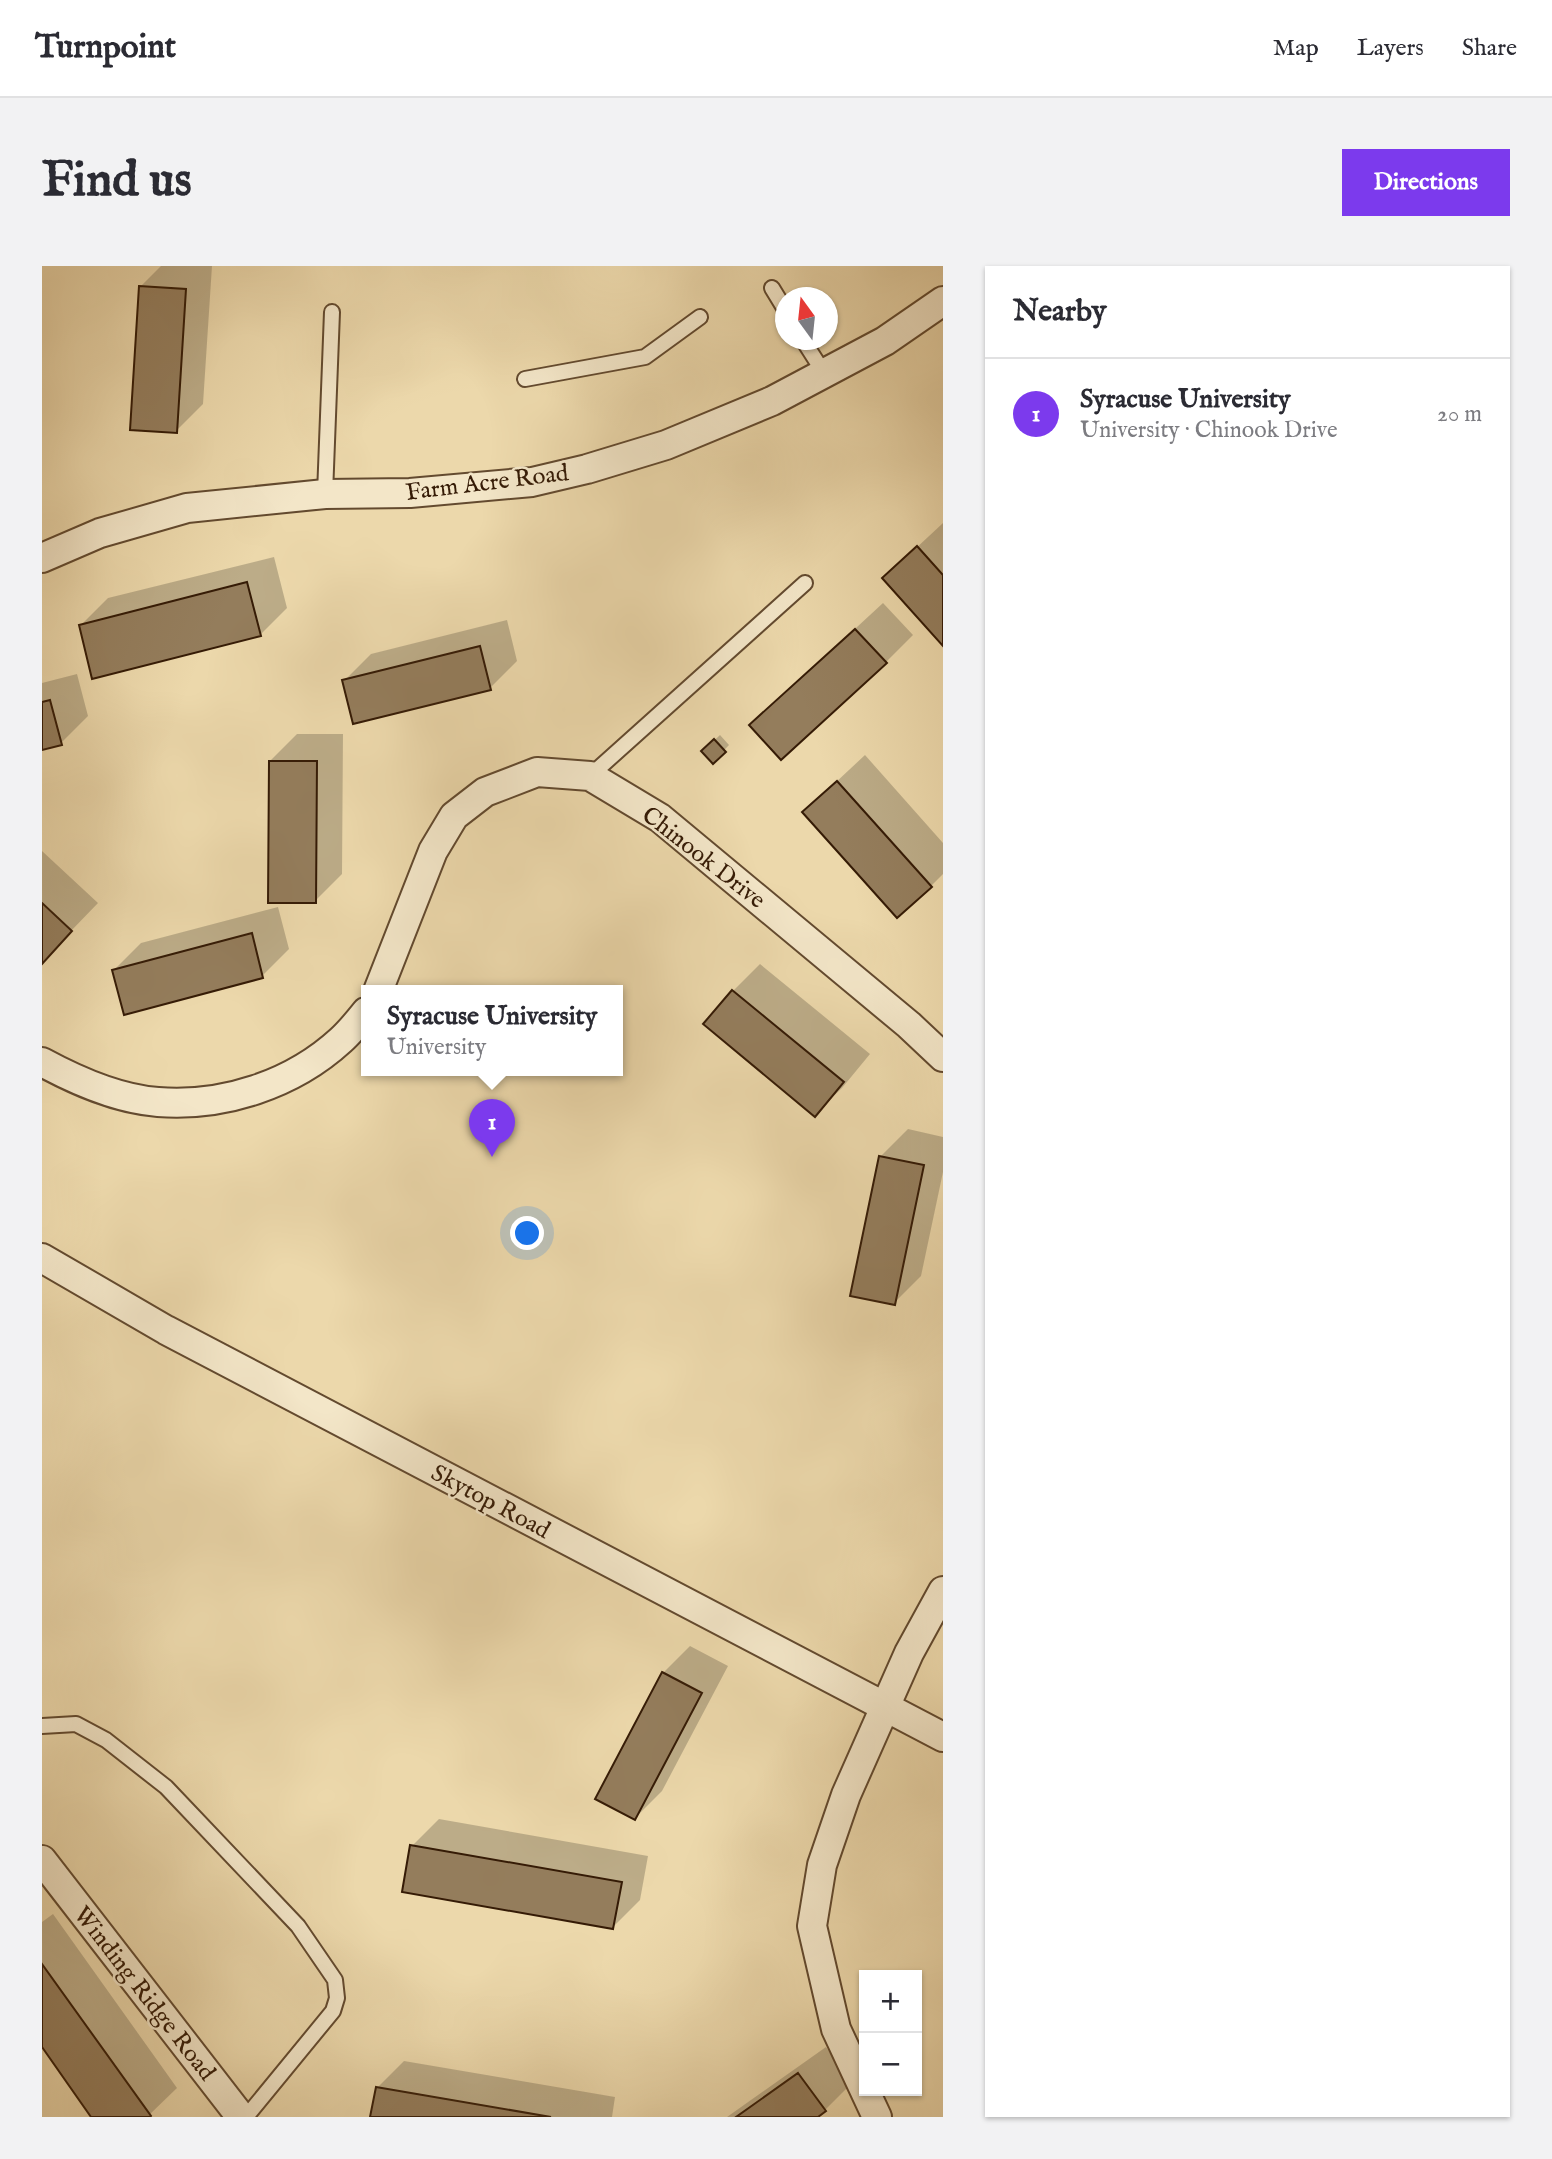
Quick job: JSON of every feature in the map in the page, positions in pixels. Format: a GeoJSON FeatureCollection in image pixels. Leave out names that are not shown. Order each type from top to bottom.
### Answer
{"type":"FeatureCollection","features":[{"type":"Feature","properties":{"kind":"street","name":"Farm Acre Road"},"geometry":{"type":"LineString","coordinates":[[42,558],[100,533],[187,508],[325,494],[410,493],[531,482],[587,469],[678,440],[772,401],[885,341],[943,301]]}},
{"type":"Feature","properties":{"kind":"street","name":"Chinook Drive"},"geometry":{"type":"LineString","coordinates":[[380,985],[433,850],[454,816],[485,792],[537,772],[590,776],[660,818],[909,1025],[943,1057]]}},
{"type":"Feature","properties":{"kind":"street"},"geometry":{"type":"LineString","coordinates":[[42,1062],[74,1079],[115,1093],[156,1102],[206,1101],[255,1091],[299,1070],[340,1041],[361,1018]]}},
{"type":"Feature","properties":{"kind":"street","name":"Skytop Road"},"geometry":{"type":"LineString","coordinates":[[42,1258],[215,1356],[943,1737]]}},
{"type":"Feature","properties":{"kind":"street"},"geometry":{"type":"LineString","coordinates":[[877,2117],[836,2029],[812,1926],[822,1864],[846,1795],[909,1653],[943,1591]]}},
{"type":"Feature","properties":{"kind":"street","name":"Winding Ridge Road"},"geometry":{"type":"LineString","coordinates":[[44,1869],[243,2117]]}},
{"type":"Feature","properties":{"kind":"lane"},"geometry":{"type":"LineString","coordinates":[[772,288],[775,293]]}},
{"type":"Feature","properties":{"kind":"lane"},"geometry":{"type":"LineString","coordinates":[[325,494],[332,312]]}},
{"type":"Feature","properties":{"kind":"lane"},"geometry":{"type":"LineString","coordinates":[[525,379],[645,357],[700,317]]}},
{"type":"Feature","properties":{"kind":"lane"},"geometry":{"type":"LineString","coordinates":[[809,350],[824,373]]}},
{"type":"Feature","properties":{"kind":"lane"},"geometry":{"type":"LineString","coordinates":[[590,776],[805,583]]}},
{"type":"Feature","properties":{"kind":"lane"},"geometry":{"type":"LineString","coordinates":[[42,1726],[76,1724],[106,1740],[166,1787],[298,1926],[335,1980],[337,1998],[333,2011],[243,2117]]}},
{"type":"Feature","properties":{"kind":"building"},"geometry":{"type":"Polygon","coordinates":[[[139,286],[186,289],[177,433],[130,430],[139,286]]]}},
{"type":"Feature","properties":{"kind":"building"},"geometry":{"type":"Polygon","coordinates":[[[917,546],[943,575],[943,646],[882,578],[917,546]]]}},
{"type":"Feature","properties":{"kind":"building"},"geometry":{"type":"Polygon","coordinates":[[[247,582],[261,636],[92,679],[79,625],[247,582]]]}},
{"type":"Feature","properties":{"kind":"building"},"geometry":{"type":"Polygon","coordinates":[[[855,629],[887,663],[781,760],[749,725],[855,629]]]}},
{"type":"Feature","properties":{"kind":"building"},"geometry":{"type":"Polygon","coordinates":[[[480,646],[491,690],[353,724],[342,680],[480,646]]]}},
{"type":"Feature","properties":{"kind":"building"},"geometry":{"type":"Polygon","coordinates":[[[50,700],[62,745],[42,750],[42,702],[50,700]]]}},
{"type":"Feature","properties":{"kind":"building"},"geometry":{"type":"Polygon","coordinates":[[[714,739],[726,752],[713,764],[701,751],[714,739]]]}},
{"type":"Feature","properties":{"kind":"building"},"geometry":{"type":"Polygon","coordinates":[[[269,761],[317,761],[316,903],[268,903],[269,761]]]}},
{"type":"Feature","properties":{"kind":"building"},"geometry":{"type":"Polygon","coordinates":[[[837,781],[932,887],[897,918],[802,812],[837,781]]]}},
{"type":"Feature","properties":{"kind":"building"},"geometry":{"type":"Polygon","coordinates":[[[42,903],[72,931],[42,964],[42,903]]]}},
{"type":"Feature","properties":{"kind":"building"},"geometry":{"type":"Polygon","coordinates":[[[252,933],[263,978],[124,1015],[112,970],[252,933]]]}},
{"type":"Feature","properties":{"kind":"building"},"geometry":{"type":"Polygon","coordinates":[[[732,990],[844,1082],[815,1117],[703,1024],[732,990]]]}},
{"type":"Feature","properties":{"kind":"building"},"geometry":{"type":"Polygon","coordinates":[[[879,1156],[924,1165],[895,1305],[850,1296],[879,1156]]]}},
{"type":"Feature","properties":{"kind":"building"},"geometry":{"type":"Polygon","coordinates":[[[662,1672],[702,1693],[635,1820],[595,1799],[662,1672]]]}},
{"type":"Feature","properties":{"kind":"building"},"geometry":{"type":"Polygon","coordinates":[[[410,1845],[622,1882],[613,1929],[402,1892],[410,1845]]]}},
{"type":"Feature","properties":{"kind":"building"},"geometry":{"type":"Polygon","coordinates":[[[42,1964],[150,2117],[91,2117],[42,2047],[42,1964]]]}},
{"type":"Feature","properties":{"kind":"building"},"geometry":{"type":"Polygon","coordinates":[[[798,2073],[826,2111],[818,2117],[736,2117],[798,2073]]]}},
{"type":"Feature","properties":{"kind":"building"},"geometry":{"type":"Polygon","coordinates":[[[376,2087],[551,2117],[370,2117],[376,2087]]]}},
{"type":"Feature","properties":{"kind":"place","name":"Syracuse University"},"geometry":{"type":"Point","coordinates":[492,1157]}}]}
